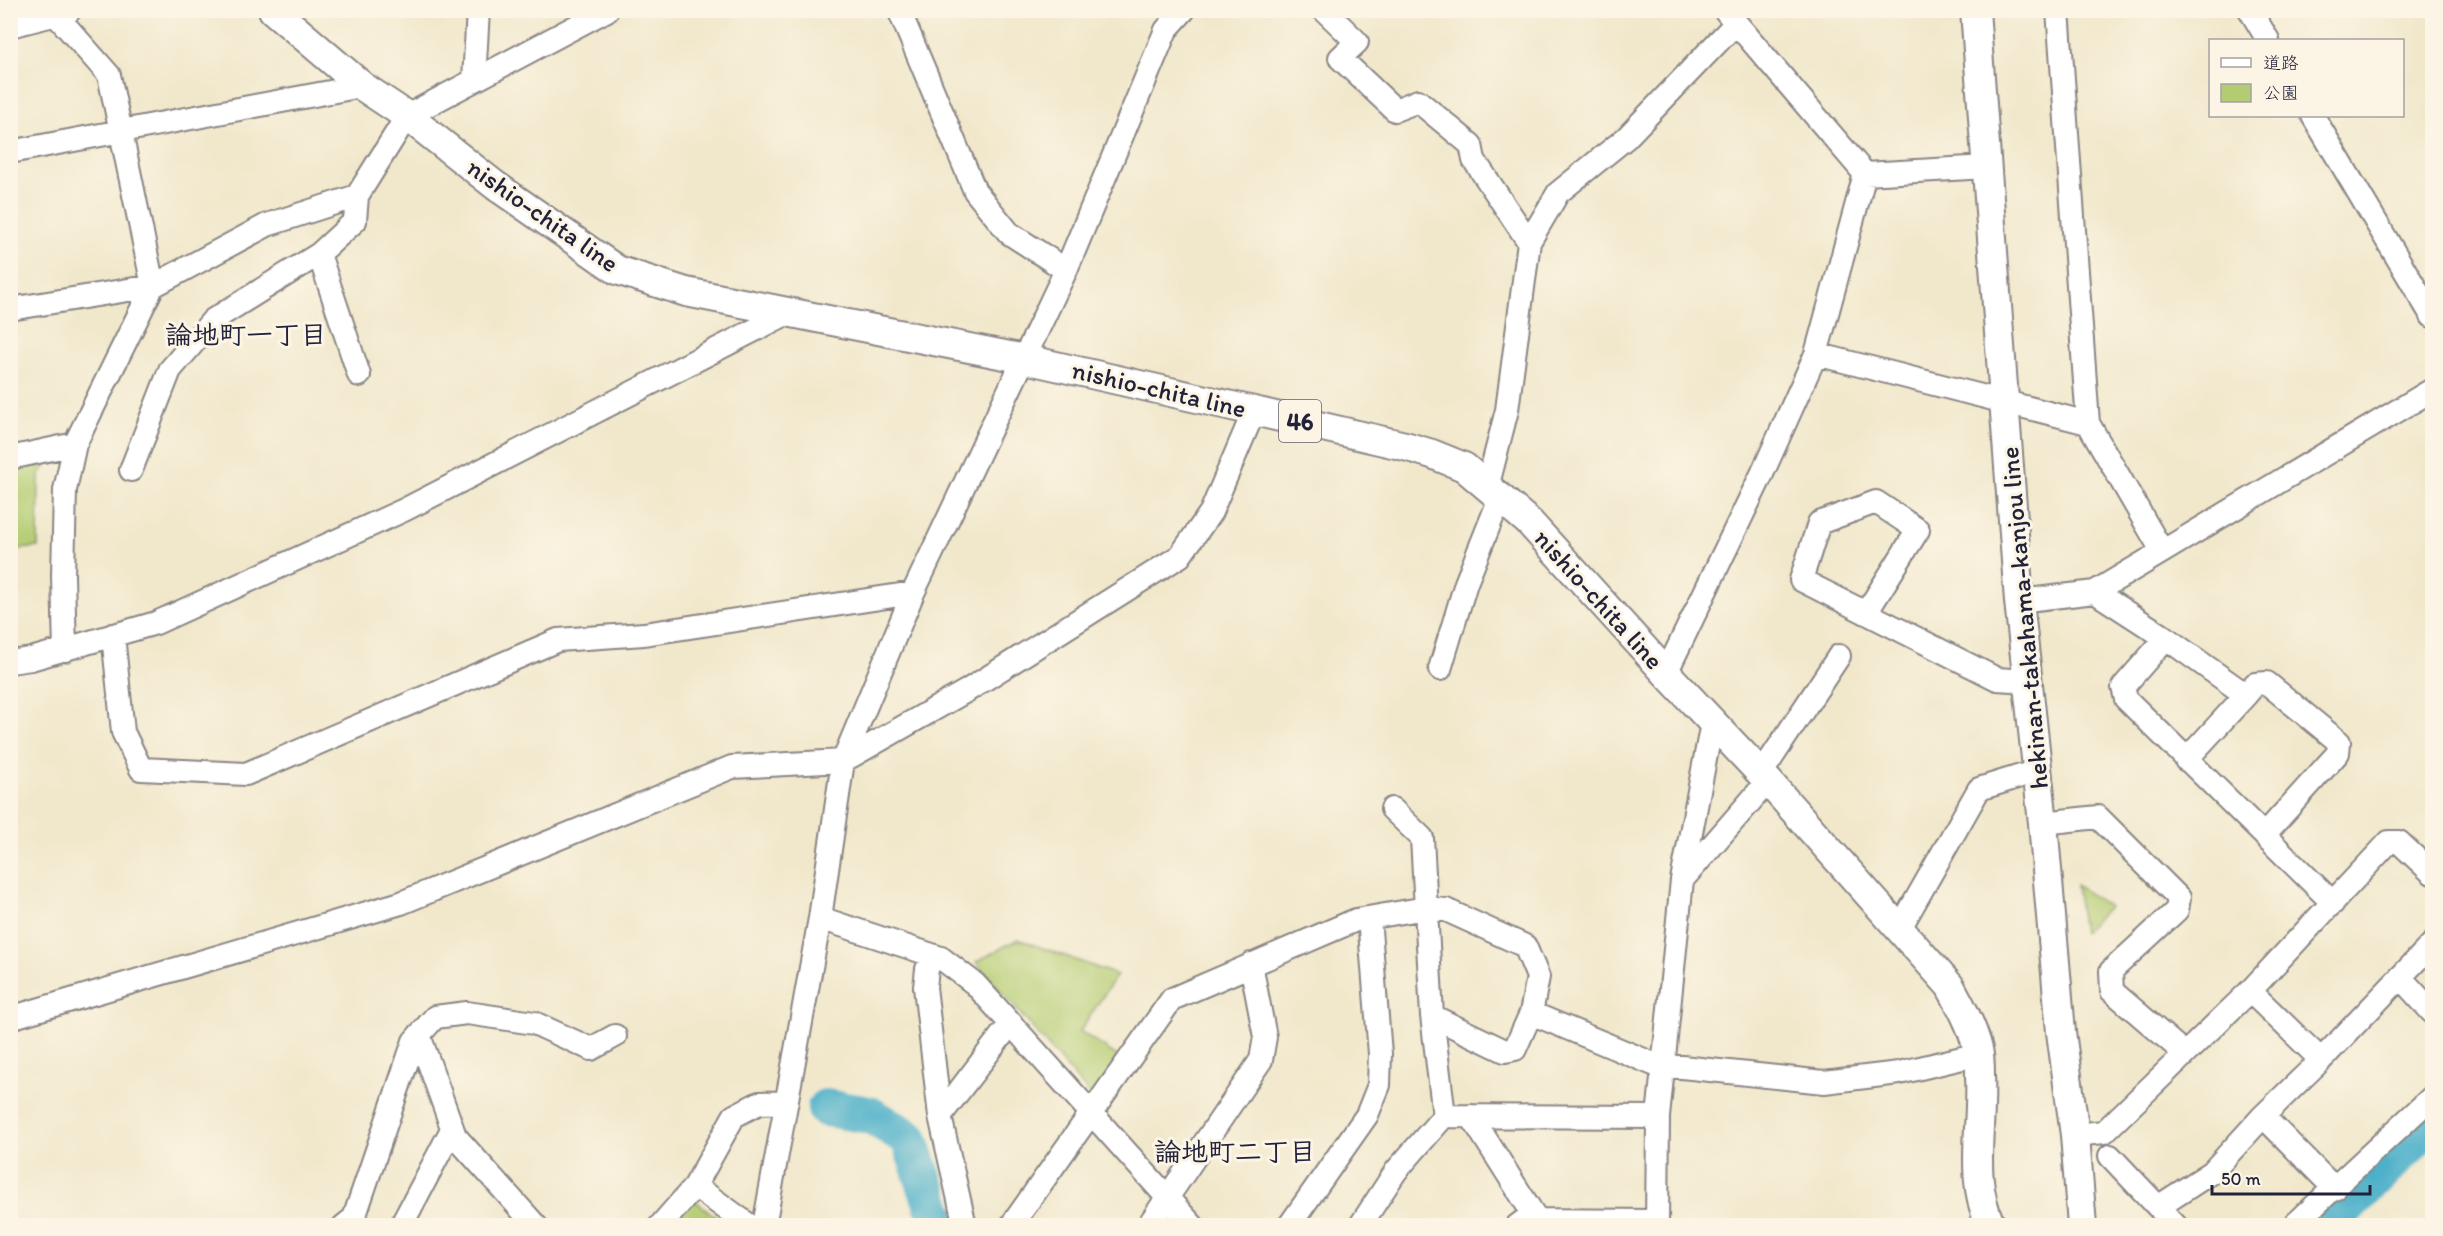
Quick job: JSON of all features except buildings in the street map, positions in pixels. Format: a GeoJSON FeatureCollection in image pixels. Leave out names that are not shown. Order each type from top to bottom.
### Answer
{"type":"FeatureCollection","features":[{"type":"Feature","properties":{"kind":"main road","name":"nishio-chita line"},"geometry":{"type":"LineString","coordinates":[[273,10],[362,86],[407,116],[496,186],[617,270],[686,292],[1025,359],[1254,411],[1432,454],[1464,468],[1530,523],[1765,778],[1950,986],[1966,1014],[1979,1054],[1981,1096],[1976,1170],[1986,1223]]}},
{"type":"Feature","properties":{"kind":"main road","name":"hekinan-takahama-kanjou line"},"geometry":{"type":"LineString","coordinates":[[1975,10],[2019,601],[2043,823],[2061,1032],[2075,1135],[2082,1226]]}},
{"type":"Feature","properties":{"kind":"street"},"geometry":{"type":"LineString","coordinates":[[474,80],[478,10]]}},
{"type":"Feature","properties":{"kind":"street"},"geometry":{"type":"LineString","coordinates":[[131,470],[170,370],[213,320],[319,254],[355,221],[357,196],[407,116],[607,10]]}},
{"type":"Feature","properties":{"kind":"street"},"geometry":{"type":"LineString","coordinates":[[899,10],[975,191],[1010,232],[1066,270]]}},
{"type":"Feature","properties":{"kind":"street"},"geometry":{"type":"LineString","coordinates":[[764,1226],[820,918],[843,761],[913,593],[1066,270],[1166,30],[1184,10]]}},
{"type":"Feature","properties":{"kind":"street"},"geometry":{"type":"LineString","coordinates":[[1324,10],[1357,42],[1340,58],[1395,110],[1418,101],[1471,144],[1474,160],[1529,242]]}},
{"type":"Feature","properties":{"kind":"street"},"geometry":{"type":"LineString","coordinates":[[2058,10],[2088,423],[2163,551]]}},
{"type":"Feature","properties":{"kind":"street"},"geometry":{"type":"LineString","coordinates":[[2250,10],[2267,39]]}},
{"type":"Feature","properties":{"kind":"street"},"geometry":{"type":"LineString","coordinates":[[10,26],[63,13],[109,75],[153,286],[75,444],[65,490],[63,576],[65,650]]}},
{"type":"Feature","properties":{"kind":"street"},"geometry":{"type":"LineString","coordinates":[[1440,669],[1494,493],[1529,242],[1558,193],[1626,138],[1731,17],[1864,174]]}},
{"type":"Feature","properties":{"kind":"street"},"geometry":{"type":"LineString","coordinates":[[10,152],[362,86]]}},
{"type":"Feature","properties":{"kind":"street"},"geometry":{"type":"LineString","coordinates":[[2314,117],[2433,316]]}},
{"type":"Feature","properties":{"kind":"street"},"geometry":{"type":"LineString","coordinates":[[1864,174],[1987,167]]}},
{"type":"Feature","properties":{"kind":"street"},"geometry":{"type":"LineString","coordinates":[[1666,673],[1762,474],[1816,354],[1864,174]]}},
{"type":"Feature","properties":{"kind":"street"},"geometry":{"type":"LineString","coordinates":[[10,309],[153,286],[267,225],[357,196]]}},
{"type":"Feature","properties":{"kind":"street"},"geometry":{"type":"LineString","coordinates":[[319,254],[359,375]]}},
{"type":"Feature","properties":{"kind":"street"},"geometry":{"type":"LineString","coordinates":[[21,661],[156,623],[404,510],[788,313]]}},
{"type":"Feature","properties":{"kind":"street"},"geometry":{"type":"LineString","coordinates":[[1816,354],[2088,423]]}},
{"type":"Feature","properties":{"kind":"street"},"geometry":{"type":"LineString","coordinates":[[2019,601],[2095,592],[2433,390]]}},
{"type":"Feature","properties":{"kind":"street"},"geometry":{"type":"LineString","coordinates":[[10,1018],[401,903],[732,767],[843,761],[968,690],[1180,556],[1211,512],[1254,411]]}},
{"type":"Feature","properties":{"kind":"street"},"geometry":{"type":"LineString","coordinates":[[10,458],[75,444]]}},
{"type":"Feature","properties":{"kind":"street"},"geometry":{"type":"LineString","coordinates":[[1866,613],[1918,530],[1876,501],[1819,523],[1801,580],[1866,613],[1997,679],[2027,681]]}},
{"type":"Feature","properties":{"kind":"street"},"geometry":{"type":"LineString","coordinates":[[2095,592],[2166,638],[2246,695]]}},
{"type":"Feature","properties":{"kind":"street"},"geometry":{"type":"LineString","coordinates":[[113,635],[123,732],[141,769],[246,774],[558,640],[644,634],[913,593]]}},
{"type":"Feature","properties":{"kind":"street"},"geometry":{"type":"LineString","coordinates":[[2166,638],[2122,687],[2126,699],[2333,903]]}},
{"type":"Feature","properties":{"kind":"street"},"geometry":{"type":"LineString","coordinates":[[1682,880],[1765,778],[1839,656]]}},
{"type":"Feature","properties":{"kind":"street"},"geometry":{"type":"LineString","coordinates":[[2186,760],[2255,684],[2267,683],[2339,742],[2338,753],[2264,835]]}},
{"type":"Feature","properties":{"kind":"street"},"geometry":{"type":"LineString","coordinates":[[1471,1116],[1527,1223],[1657,1223],[1658,1117],[1682,880],[1712,723]]}},
{"type":"Feature","properties":{"kind":"street"},"geometry":{"type":"LineString","coordinates":[[1900,928],[1979,789],[2037,771]]}},
{"type":"Feature","properties":{"kind":"street"},"geometry":{"type":"LineString","coordinates":[[1371,1220],[1396,1171],[1444,1116],[1432,1016],[1422,838],[1392,809]]}},
{"type":"Feature","properties":{"kind":"street"},"geometry":{"type":"LineString","coordinates":[[2043,823],[2098,817],[2179,898],[2177,910],[2111,971],[2112,991],[2184,1053]]}},
{"type":"Feature","properties":{"kind":"street"},"geometry":{"type":"LineString","coordinates":[[2075,1135],[2104,1132],[2250,991],[2389,842],[2399,842],[2433,873]]}},
{"type":"Feature","properties":{"kind":"street"},"geometry":{"type":"LineString","coordinates":[[1011,1226],[1172,999],[1356,920],[1426,908],[1446,910],[1525,946],[1539,977],[1531,1012],[1515,1050],[1505,1051],[1432,1016]]}},
{"type":"Feature","properties":{"kind":"street"},"geometry":{"type":"LineString","coordinates":[[820,918],[941,958],[975,984],[1193,1226]]}},
{"type":"Feature","properties":{"kind":"street"},"geometry":{"type":"LineString","coordinates":[[1289,1226],[1367,1115],[1379,1085],[1380,1054],[1369,918]]}},
{"type":"Feature","properties":{"kind":"street"},"geometry":{"type":"LineString","coordinates":[[2158,1207],[2212,1172],[2263,1116],[2321,1060],[2433,944]]}},
{"type":"Feature","properties":{"kind":"street"},"geometry":{"type":"LineString","coordinates":[[933,956],[927,969],[925,987],[940,1116],[965,1226]]}},
{"type":"Feature","properties":{"kind":"street"},"geometry":{"type":"LineString","coordinates":[[1148,1226],[1261,1060],[1265,1037],[1251,964]]}},
{"type":"Feature","properties":{"kind":"street"},"geometry":{"type":"LineString","coordinates":[[2400,977],[2433,1012]]}},
{"type":"Feature","properties":{"kind":"street"},"geometry":{"type":"LineString","coordinates":[[2250,991],[2321,1060]]}},
{"type":"Feature","properties":{"kind":"street"},"geometry":{"type":"LineString","coordinates":[[1531,1012],[1663,1066],[1824,1082],[1899,1073],[1979,1054]]}},
{"type":"Feature","properties":{"kind":"street"},"geometry":{"type":"LineString","coordinates":[[344,1226],[354,1218],[414,1041],[435,1017],[467,1013],[534,1023],[591,1049],[615,1036]]}},
{"type":"Feature","properties":{"kind":"street"},"geometry":{"type":"LineString","coordinates":[[940,1116],[1011,1023]]}},
{"type":"Feature","properties":{"kind":"street"},"geometry":{"type":"LineString","coordinates":[[419,1035],[455,1136],[536,1226]]}},
{"type":"Feature","properties":{"kind":"street"},"geometry":{"type":"LineString","coordinates":[[2293,1226],[2433,1097]]}},
{"type":"Feature","properties":{"kind":"street"},"geometry":{"type":"LineString","coordinates":[[660,1226],[695,1186],[734,1116],[759,1103],[787,1102]]}},
{"type":"Feature","properties":{"kind":"street"},"geometry":{"type":"LineString","coordinates":[[1444,1116],[1658,1117]]}},
{"type":"Feature","properties":{"kind":"street"},"geometry":{"type":"LineString","coordinates":[[2263,1116],[2335,1189]]}},
{"type":"Feature","properties":{"kind":"street"},"geometry":{"type":"LineString","coordinates":[[401,1226],[452,1129]]}},
{"type":"Feature","properties":{"kind":"street"},"geometry":{"type":"LineString","coordinates":[[2110,1156],[2176,1226]]}},
{"type":"Feature","properties":{"kind":"street"},"geometry":{"type":"LineString","coordinates":[[695,1186],[750,1226]]}},
{"type":"Feature","properties":{"kind":"green space"},"geometry":{"type":"Polygon","coordinates":[[[50,459],[39,475],[38,547],[11,550],[10,467],[50,459]]]}},
{"type":"Feature","properties":{"kind":"green space"},"geometry":{"type":"Polygon","coordinates":[[[2076,885],[2109,907],[2083,932],[2076,885]]]}},
{"type":"Feature","properties":{"kind":"green space"},"geometry":{"type":"Polygon","coordinates":[[[1018,939],[1117,975],[1080,1031],[1120,1058],[1092,1097],[976,962],[1018,939]]]}},
{"type":"Feature","properties":{"kind":"green space"},"geometry":{"type":"Polygon","coordinates":[[[693,1199],[724,1223],[721,1225],[667,1226],[693,1199]]]}},
{"type":"Feature","properties":{"kind":"waterway"},"geometry":{"type":"LineString","coordinates":[[826,1108],[870,1115],[909,1138],[940,1226]]}},
{"type":"Feature","properties":{"kind":"waterway"},"geometry":{"type":"LineString","coordinates":[[2328,1226],[2432,1123]]}},
{"type":"Feature","properties":{"kind":"district","name":"論地町一丁目"},"geometry":{"type":"Point","coordinates":[246,334]}},
{"type":"Feature","properties":{"kind":"district","name":"論地町二丁目"},"geometry":{"type":"Point","coordinates":[1235,1151]}}]}
